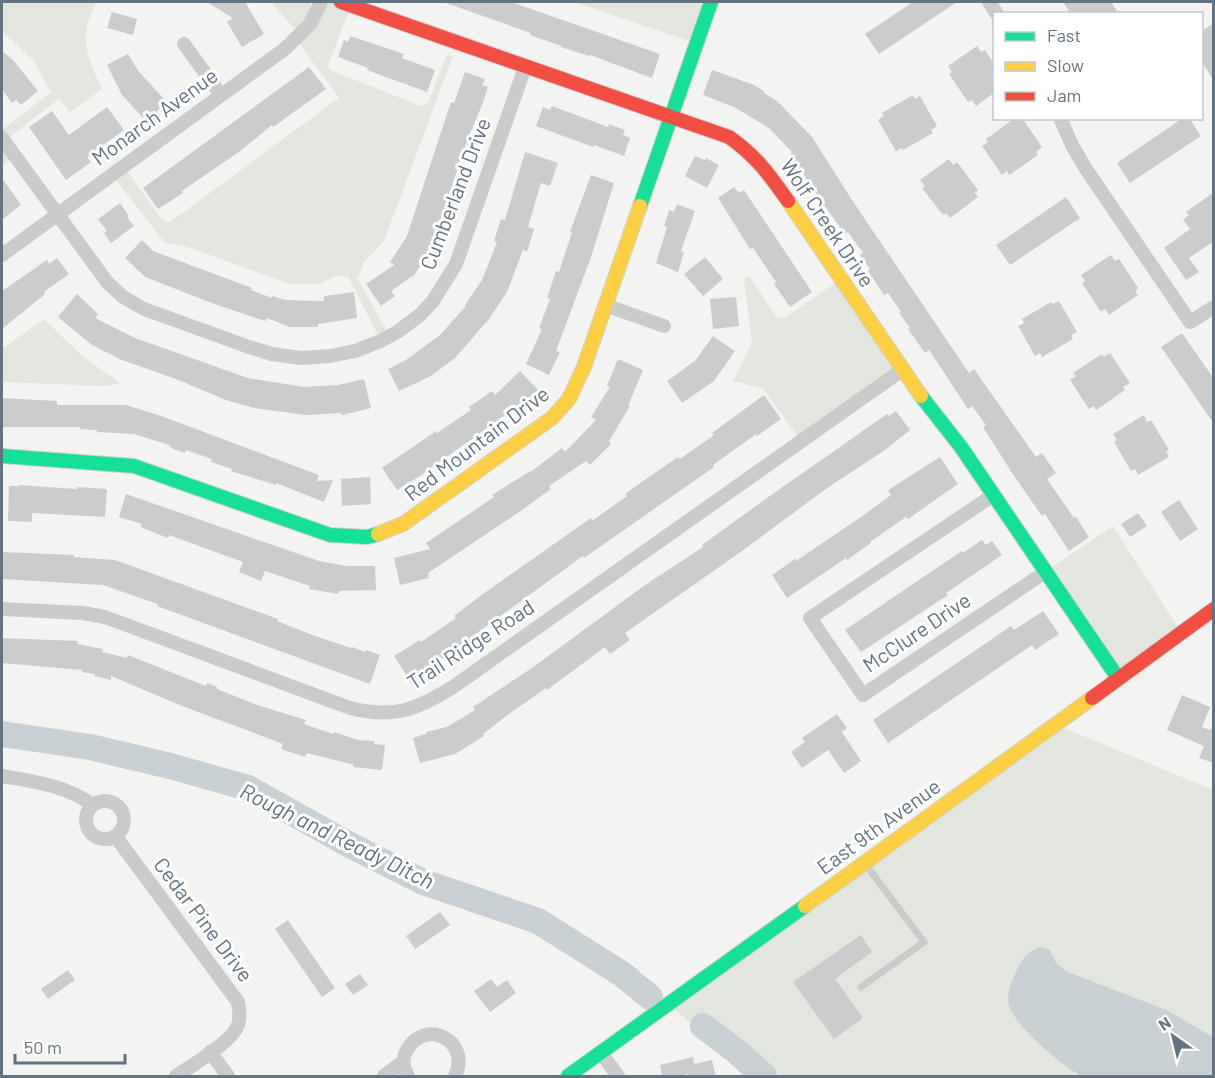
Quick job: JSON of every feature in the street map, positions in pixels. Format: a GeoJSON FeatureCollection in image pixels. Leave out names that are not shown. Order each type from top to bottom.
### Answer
{"type":"FeatureCollection","features":[{"type":"Feature","properties":{"kind":"street","name":"Monarch Avenue"},"geometry":{"type":"LineString","coordinates":[[2,255],[300,35],[310,24],[321,2]]}},
{"type":"Feature","properties":{"kind":"street","name":"Wolf Creek Drive"},"geometry":{"type":"LineString","coordinates":[[341,2],[729,137],[744,147],[768,172],[902,370],[961,447],[992,496],[1118,678]]}},
{"type":"Feature","properties":{"kind":"street","name":"Red Mountain Drive"},"geometry":{"type":"LineString","coordinates":[[2,456],[134,466],[317,531],[345,537],[378,534],[393,529],[412,518],[552,418],[564,406],[584,367],[711,2]]}},
{"type":"Feature","properties":{"kind":"street"},"geometry":{"type":"LineString","coordinates":[[184,44],[221,95]]}},
{"type":"Feature","properties":{"kind":"street","name":"Cumberland Drive"},"geometry":{"type":"LineString","coordinates":[[2,138],[107,282],[123,297],[144,309],[272,354],[316,358],[355,351],[386,339],[426,309],[447,281],[459,255],[525,67]]}},
{"type":"Feature","properties":{"kind":"street"},"geometry":{"type":"LineString","coordinates":[[1061,120],[1083,164],[1190,322],[1214,307]]}},
{"type":"Feature","properties":{"kind":"street"},"geometry":{"type":"LineString","coordinates":[[605,305],[664,326]]}},
{"type":"Feature","properties":{"kind":"street","name":"Trail Ridge Road"},"geometry":{"type":"LineString","coordinates":[[2,609],[105,617],[350,708],[379,712],[408,710],[426,704],[453,687],[902,370]]}},
{"type":"Feature","properties":{"kind":"street","name":"McClure Drive"},"geometry":{"type":"LineString","coordinates":[[992,496],[810,618],[863,695],[1045,572]]}},
{"type":"Feature","properties":{"kind":"street","name":"East 9th Avenue"},"geometry":{"type":"LineString","coordinates":[[568,1077],[1214,609]]}},
{"type":"Feature","properties":{"kind":"street"},"geometry":{"type":"LineString","coordinates":[[2,776],[58,786],[78,794],[93,805]]}},
{"type":"Feature","properties":{"kind":"street"},"geometry":{"type":"LineString","coordinates":[[105,800],[122,808],[125,821],[116,837],[103,839],[91,834],[87,828],[86,815],[93,805],[105,800]]}},
{"type":"Feature","properties":{"kind":"street","name":"Cedar Pine Drive"},"geometry":{"type":"LineString","coordinates":[[116,837],[238,1002],[240,1014],[238,1027],[228,1038],[176,1077]]}},
{"type":"Feature","properties":{"kind":"street"},"geometry":{"type":"LineString","coordinates":[[408,1077],[404,1062],[405,1053],[416,1039],[434,1034],[450,1041],[456,1048],[459,1066],[455,1077]]}},
{"type":"Feature","properties":{"kind":"street"},"geometry":{"type":"LineString","coordinates":[[210,1052],[228,1077]]}},
{"type":"Feature","properties":{"kind":"street"},"geometry":{"type":"LineString","coordinates":[[601,1053],[618,1077]]}},
{"type":"Feature","properties":{"kind":"street"},"geometry":{"type":"LineString","coordinates":[[384,1077],[404,1062]]}},
{"type":"Feature","properties":{"kind":"lane"},"geometry":{"type":"LineString","coordinates":[[861,987],[924,942],[865,863]]}},
{"type":"Feature","properties":{"kind":"shaded area"},"geometry":{"type":"Polygon","coordinates":[[[2,2],[97,2],[87,25],[86,46],[102,89],[70,112],[59,99],[4,141],[15,157],[2,166],[2,130],[51,92],[33,60],[2,31],[2,2]]]}},
{"type":"Feature","properties":{"kind":"shaded area"},"geometry":{"type":"Polygon","coordinates":[[[271,2],[307,2],[317,9],[321,2],[341,2],[351,5],[328,66],[330,70],[421,106],[428,103],[447,54],[453,56],[384,241],[363,263],[358,279],[390,337],[381,341],[349,278],[338,275],[319,284],[290,284],[191,248],[164,242],[112,175],[123,166],[162,219],[170,222],[339,98],[296,39],[300,35],[271,2]]]}},
{"type":"Feature","properties":{"kind":"shaded area"},"geometry":{"type":"Polygon","coordinates":[[[573,2],[711,2],[695,43],[573,2]]]}},
{"type":"Feature","properties":{"kind":"shaded area"},"geometry":{"type":"Polygon","coordinates":[[[749,276],[776,316],[784,318],[840,280],[902,370],[801,441],[763,389],[733,381],[752,342],[744,280],[749,276]]]}},
{"type":"Feature","properties":{"kind":"shaded area"},"geometry":{"type":"Polygon","coordinates":[[[44,319],[81,355],[120,383],[106,386],[2,382],[2,349],[44,319]]]}},
{"type":"Feature","properties":{"kind":"shaded area"},"geometry":{"type":"Polygon","coordinates":[[[1113,526],[1181,632],[1118,678],[1045,572],[1113,526]]]}},
{"type":"Feature","properties":{"kind":"shaded area"},"geometry":{"type":"Polygon","coordinates":[[[1055,724],[1213,790],[1213,1076],[753,1076],[669,1005],[1055,724]]]}},
{"type":"Feature","properties":{"kind":"shaded area"},"geometry":{"type":"Polygon","coordinates":[[[1040,947],[1050,950],[1056,963],[1068,972],[1166,1010],[1213,1037],[1213,1076],[1082,1076],[1063,1064],[1030,1035],[1009,1006],[1009,990],[1017,970],[1028,955],[1040,947]]]}},
{"type":"Feature","properties":{"kind":"building"},"geometry":{"type":"Polygon","coordinates":[[[207,2],[245,2],[264,34],[242,47],[227,22],[233,18],[207,2]]]}},
{"type":"Feature","properties":{"kind":"building"},"geometry":{"type":"Polygon","coordinates":[[[447,2],[511,2],[660,54],[652,78],[561,47],[530,35],[531,33],[447,2]]]}},
{"type":"Feature","properties":{"kind":"building"},"geometry":{"type":"Polygon","coordinates":[[[913,2],[957,2],[879,54],[865,34],[913,2]]]}},
{"type":"Feature","properties":{"kind":"building"},"geometry":{"type":"Polygon","coordinates":[[[1063,2],[1111,2],[1118,12],[1070,12],[1063,2]]]}},
{"type":"Feature","properties":{"kind":"building"},"geometry":{"type":"Polygon","coordinates":[[[112,12],[137,19],[133,35],[107,28],[112,12]]]}},
{"type":"Feature","properties":{"kind":"building"},"geometry":{"type":"Polygon","coordinates":[[[1214,23],[1214,81],[1203,64],[1203,30],[1214,23]]]}},
{"type":"Feature","properties":{"kind":"building"},"geometry":{"type":"Polygon","coordinates":[[[350,36],[404,54],[402,58],[435,70],[427,92],[338,57],[344,40],[348,42],[350,36]]]}},
{"type":"Feature","properties":{"kind":"building"},"geometry":{"type":"Polygon","coordinates":[[[977,46],[981,52],[985,50],[993,62],[993,94],[976,106],[972,100],[968,102],[949,74],[952,72],[948,66],[977,46]]]}},
{"type":"Feature","properties":{"kind":"building"},"geometry":{"type":"Polygon","coordinates":[[[2,51],[13,60],[38,91],[21,105],[16,100],[12,103],[2,89],[2,51]]]}},
{"type":"Feature","properties":{"kind":"building"},"geometry":{"type":"Polygon","coordinates":[[[128,54],[139,72],[167,102],[146,121],[122,95],[107,65],[128,54]]]}},
{"type":"Feature","properties":{"kind":"building"},"geometry":{"type":"Polygon","coordinates":[[[309,67],[326,89],[273,127],[272,125],[240,151],[182,191],[183,193],[158,209],[143,188],[309,67]]]}},
{"type":"Feature","properties":{"kind":"building"},"geometry":{"type":"Polygon","coordinates":[[[712,70],[754,85],[765,92],[812,137],[969,373],[974,369],[1036,457],[1042,453],[1056,473],[1047,479],[1089,537],[1069,551],[1045,514],[1042,516],[1012,473],[983,427],[986,425],[972,406],[968,409],[929,350],[925,353],[908,329],[910,328],[888,293],[884,295],[860,255],[863,253],[848,232],[845,234],[824,205],[790,154],[792,152],[769,128],[734,107],[703,95],[712,70]]]}},
{"type":"Feature","properties":{"kind":"building"},"geometry":{"type":"Polygon","coordinates":[[[465,72],[485,79],[482,85],[488,87],[429,253],[413,277],[391,291],[395,296],[381,306],[366,284],[394,265],[390,262],[407,236],[451,102],[454,103],[465,72]]]}},
{"type":"Feature","properties":{"kind":"building"},"geometry":{"type":"Polygon","coordinates":[[[913,95],[915,99],[920,96],[937,126],[931,130],[933,133],[903,150],[902,148],[896,151],[878,120],[884,116],[882,113],[913,95]]]}},
{"type":"Feature","properties":{"kind":"building"},"geometry":{"type":"Polygon","coordinates":[[[552,106],[608,127],[609,124],[625,130],[623,135],[630,138],[624,156],[536,126],[543,107],[550,110],[552,106]]]}},
{"type":"Feature","properties":{"kind":"building"},"geometry":{"type":"Polygon","coordinates":[[[107,107],[124,130],[87,157],[91,162],[66,180],[29,127],[52,111],[69,135],[107,107]]]}},
{"type":"Feature","properties":{"kind":"building"},"geometry":{"type":"Polygon","coordinates":[[[1012,120],[1023,120],[1042,147],[1036,152],[1038,155],[1009,175],[1007,171],[1002,175],[982,146],[988,142],[986,139],[1012,120]]]}},
{"type":"Feature","properties":{"kind":"building"},"geometry":{"type":"Polygon","coordinates":[[[1180,120],[1190,120],[1201,136],[1130,183],[1117,163],[1180,120]]]}},
{"type":"Feature","properties":{"kind":"building"},"geometry":{"type":"Polygon","coordinates":[[[525,152],[558,163],[550,186],[541,183],[528,227],[534,229],[527,252],[523,250],[507,292],[489,319],[455,358],[431,376],[399,391],[388,369],[406,360],[440,335],[466,306],[482,280],[497,242],[494,241],[501,219],[505,220],[525,152]]]}},
{"type":"Feature","properties":{"kind":"building"},"geometry":{"type":"Polygon","coordinates":[[[695,156],[705,160],[706,158],[719,165],[707,188],[685,176],[695,156]]]}},
{"type":"Feature","properties":{"kind":"building"},"geometry":{"type":"Polygon","coordinates":[[[949,159],[953,165],[957,162],[978,190],[975,193],[978,197],[950,218],[946,213],[943,215],[922,188],[925,186],[920,180],[949,159]]]}},
{"type":"Feature","properties":{"kind":"building"},"geometry":{"type":"Polygon","coordinates":[[[591,175],[614,183],[591,257],[556,351],[560,352],[549,375],[526,364],[542,329],[539,328],[550,299],[547,298],[556,271],[559,272],[572,232],[570,232],[591,175]]]}},
{"type":"Feature","properties":{"kind":"building"},"geometry":{"type":"Polygon","coordinates":[[[2,178],[21,205],[2,220],[2,178]]]}},
{"type":"Feature","properties":{"kind":"building"},"geometry":{"type":"Polygon","coordinates":[[[734,187],[739,193],[744,190],[812,292],[790,307],[774,284],[776,282],[753,248],[750,249],[718,198],[734,187]]]}},
{"type":"Feature","properties":{"kind":"building"},"geometry":{"type":"Polygon","coordinates":[[[1214,192],[1214,241],[1189,258],[1199,272],[1186,280],[1164,248],[1190,229],[1183,220],[1189,215],[1186,212],[1214,192]]]}},
{"type":"Feature","properties":{"kind":"building"},"geometry":{"type":"Polygon","coordinates":[[[1066,197],[1080,218],[1010,265],[996,245],[1066,197]]]}},
{"type":"Feature","properties":{"kind":"building"},"geometry":{"type":"Polygon","coordinates":[[[120,203],[134,226],[111,243],[104,233],[107,231],[98,219],[120,203]]]}},
{"type":"Feature","properties":{"kind":"building"},"geometry":{"type":"Polygon","coordinates":[[[677,204],[695,211],[681,251],[684,252],[678,272],[656,263],[667,227],[664,226],[669,210],[674,212],[677,204]]]}},
{"type":"Feature","properties":{"kind":"building"},"geometry":{"type":"Polygon","coordinates":[[[142,240],[153,251],[252,288],[251,290],[272,298],[272,296],[285,300],[324,301],[324,296],[354,292],[357,318],[318,324],[318,327],[290,327],[267,318],[266,321],[209,302],[145,277],[125,258],[142,240]]]}},
{"type":"Feature","properties":{"kind":"building"},"geometry":{"type":"Polygon","coordinates":[[[1111,255],[1115,261],[1119,259],[1138,288],[1135,291],[1138,295],[1109,315],[1105,309],[1101,312],[1082,283],[1085,281],[1081,275],[1111,255]]]}},
{"type":"Feature","properties":{"kind":"building"},"geometry":{"type":"Polygon","coordinates":[[[705,257],[723,279],[703,296],[684,274],[705,257]]]}},
{"type":"Feature","properties":{"kind":"building"},"geometry":{"type":"Polygon","coordinates":[[[57,258],[69,274],[44,292],[45,294],[2,329],[2,291],[47,260],[49,264],[57,258]]]}},
{"type":"Feature","properties":{"kind":"building"},"geometry":{"type":"Polygon","coordinates":[[[77,294],[98,314],[95,318],[135,338],[248,378],[304,387],[338,385],[364,379],[371,408],[342,415],[341,413],[305,415],[254,408],[226,400],[122,360],[92,345],[58,317],[77,294]]]}},
{"type":"Feature","properties":{"kind":"building"},"geometry":{"type":"Polygon","coordinates":[[[736,297],[739,326],[713,329],[710,299],[736,297]]]}},
{"type":"Feature","properties":{"kind":"building"},"geometry":{"type":"Polygon","coordinates":[[[1059,301],[1077,332],[1071,335],[1073,339],[1042,357],[1040,353],[1035,356],[1018,326],[1024,323],[1022,319],[1051,302],[1053,304],[1059,301]]]}},
{"type":"Feature","properties":{"kind":"building"},"geometry":{"type":"Polygon","coordinates":[[[1182,333],[1214,379],[1214,424],[1161,347],[1182,333]]]}},
{"type":"Feature","properties":{"kind":"building"},"geometry":{"type":"Polygon","coordinates":[[[713,336],[735,351],[714,381],[682,403],[667,381],[695,361],[713,336]]]}},
{"type":"Feature","properties":{"kind":"building"},"geometry":{"type":"Polygon","coordinates":[[[1110,353],[1130,383],[1123,387],[1125,390],[1096,410],[1094,406],[1089,409],[1070,380],[1076,376],[1073,373],[1102,354],[1104,357],[1110,353]]]}},
{"type":"Feature","properties":{"kind":"building"},"geometry":{"type":"Polygon","coordinates":[[[618,359],[643,370],[628,406],[630,406],[609,441],[611,444],[590,465],[586,461],[549,486],[551,489],[522,510],[428,573],[429,578],[400,585],[394,558],[430,549],[426,543],[562,448],[565,452],[596,420],[591,417],[610,387],[607,386],[618,359]]]}},
{"type":"Feature","properties":{"kind":"building"},"geometry":{"type":"Polygon","coordinates":[[[520,371],[538,390],[420,476],[397,490],[382,468],[471,410],[469,407],[492,391],[495,395],[520,371]]]}},
{"type":"Feature","properties":{"kind":"building"},"geometry":{"type":"Polygon","coordinates":[[[764,395],[781,419],[757,436],[756,434],[713,465],[714,467],[584,558],[583,556],[463,645],[409,679],[394,656],[420,640],[421,642],[456,618],[454,616],[480,596],[591,518],[592,521],[627,496],[625,494],[678,457],[680,459],[714,435],[712,433],[764,395]]]}},
{"type":"Feature","properties":{"kind":"building"},"geometry":{"type":"Polygon","coordinates":[[[2,398],[57,401],[57,405],[126,405],[319,475],[317,481],[333,480],[324,502],[276,483],[276,485],[231,471],[232,469],[211,462],[212,459],[186,450],[185,453],[169,445],[134,434],[97,432],[97,430],[80,429],[80,427],[2,427],[2,398]]]}},
{"type":"Feature","properties":{"kind":"building"},"geometry":{"type":"Polygon","coordinates":[[[896,411],[910,430],[625,633],[630,640],[610,654],[605,647],[547,690],[546,688],[513,711],[483,734],[484,736],[455,754],[420,763],[413,738],[447,727],[475,710],[473,707],[532,668],[645,585],[703,547],[702,545],[760,503],[887,414],[889,416],[896,411]]]}},
{"type":"Feature","properties":{"kind":"building"},"geometry":{"type":"Polygon","coordinates":[[[1144,415],[1147,422],[1151,420],[1169,450],[1166,452],[1169,457],[1138,475],[1135,469],[1131,471],[1114,442],[1117,440],[1113,434],[1144,415]]]}},
{"type":"Feature","properties":{"kind":"building"},"geometry":{"type":"Polygon","coordinates":[[[940,457],[958,484],[787,598],[772,575],[861,517],[891,495],[888,490],[940,457]]]}},
{"type":"Feature","properties":{"kind":"building"},"geometry":{"type":"Polygon","coordinates":[[[370,477],[371,504],[342,506],[341,479],[370,477]]]}},
{"type":"Feature","properties":{"kind":"building"},"geometry":{"type":"Polygon","coordinates":[[[9,486],[107,489],[105,517],[32,513],[32,522],[8,521],[9,486]]]}},
{"type":"Feature","properties":{"kind":"building"},"geometry":{"type":"Polygon","coordinates":[[[126,494],[319,561],[346,566],[375,566],[376,590],[339,591],[338,594],[309,589],[310,586],[265,571],[261,581],[239,572],[243,562],[169,535],[168,538],[140,527],[142,524],[119,517],[126,494]]]}},
{"type":"Feature","properties":{"kind":"building"},"geometry":{"type":"Polygon","coordinates":[[[1179,500],[1198,529],[1180,541],[1161,512],[1179,500]]]}},
{"type":"Feature","properties":{"kind":"building"},"geometry":{"type":"Polygon","coordinates":[[[1138,513],[1147,526],[1130,537],[1121,524],[1138,513]]]}},
{"type":"Feature","properties":{"kind":"building"},"geometry":{"type":"Polygon","coordinates":[[[982,540],[986,545],[992,541],[1002,555],[946,593],[948,595],[861,652],[845,630],[982,540]]]}},
{"type":"Feature","properties":{"kind":"building"},"geometry":{"type":"Polygon","coordinates":[[[2,552],[74,555],[74,557],[115,560],[278,619],[277,621],[312,635],[380,655],[370,684],[103,585],[2,579],[2,552]]]}},
{"type":"Feature","properties":{"kind":"building"},"geometry":{"type":"Polygon","coordinates":[[[1043,611],[1059,634],[1035,650],[1032,645],[888,743],[873,720],[1011,626],[1014,630],[1043,611]]]}},
{"type":"Feature","properties":{"kind":"building"},"geometry":{"type":"Polygon","coordinates":[[[2,638],[78,641],[77,644],[103,649],[102,652],[127,658],[128,655],[206,686],[207,683],[257,705],[306,720],[304,724],[333,734],[334,732],[358,740],[374,741],[374,744],[385,745],[382,770],[353,767],[354,765],[307,753],[305,757],[281,749],[283,744],[111,676],[111,680],[82,672],[82,670],[2,663],[2,638]]]}},
{"type":"Feature","properties":{"kind":"building"},"geometry":{"type":"Polygon","coordinates":[[[1182,695],[1210,707],[1202,727],[1210,730],[1214,725],[1214,763],[1199,758],[1204,746],[1167,730],[1182,695]]]}},
{"type":"Feature","properties":{"kind":"building"},"geometry":{"type":"Polygon","coordinates":[[[837,714],[847,728],[842,732],[861,761],[844,773],[828,750],[802,768],[791,752],[805,742],[802,738],[837,714]]]}},
{"type":"Feature","properties":{"kind":"building"},"geometry":{"type":"Polygon","coordinates":[[[440,912],[450,925],[415,949],[406,936],[440,912]]]}},
{"type":"Feature","properties":{"kind":"building"},"geometry":{"type":"Polygon","coordinates":[[[288,920],[335,988],[322,997],[275,929],[288,920]]]}},
{"type":"Feature","properties":{"kind":"building"},"geometry":{"type":"Polygon","coordinates":[[[861,935],[872,952],[835,979],[863,1018],[834,1039],[793,982],[861,935]]]}},
{"type":"Feature","properties":{"kind":"building"},"geometry":{"type":"Polygon","coordinates":[[[68,970],[75,980],[48,999],[41,989],[68,970]]]}},
{"type":"Feature","properties":{"kind":"building"},"geometry":{"type":"Polygon","coordinates":[[[360,974],[368,985],[353,995],[345,984],[360,974]]]}},
{"type":"Feature","properties":{"kind":"building"},"geometry":{"type":"Polygon","coordinates":[[[491,979],[497,987],[507,980],[516,993],[490,1012],[474,991],[491,979]]]}},
{"type":"Feature","properties":{"kind":"building"},"geometry":{"type":"Polygon","coordinates":[[[693,1057],[694,1064],[712,1060],[716,1077],[689,1077],[688,1074],[662,1077],[660,1065],[693,1057]]]}},
{"type":"Feature","properties":{"kind":"waterway","name":"Rough and Ready Ditch"},"geometry":{"type":"LineString","coordinates":[[2,734],[90,747],[248,788],[348,844],[423,882],[538,921],[622,974],[650,997]]}},
{"type":"Feature","properties":{"kind":"waterway","name":"Rough and Ready Ditch"},"geometry":{"type":"LineString","coordinates":[[703,1026],[764,1076]]}},
{"type":"Feature","properties":{"kind":"traffic: fast"},"geometry":{"type":"LineString","coordinates":[[640,206],[711,2]]}},
{"type":"Feature","properties":{"kind":"traffic: fast"},"geometry":{"type":"LineString","coordinates":[[921,396],[961,447],[1118,678]]}},
{"type":"Feature","properties":{"kind":"traffic: fast"},"geometry":{"type":"LineString","coordinates":[[2,456],[134,466],[330,535],[367,537],[378,534]]}},
{"type":"Feature","properties":{"kind":"traffic: fast"},"geometry":{"type":"LineString","coordinates":[[568,1076],[805,906]]}},
{"type":"Feature","properties":{"kind":"traffic: slow"},"geometry":{"type":"LineString","coordinates":[[788,201],[921,396]]}},
{"type":"Feature","properties":{"kind":"traffic: slow"},"geometry":{"type":"LineString","coordinates":[[378,534],[403,524],[552,418],[569,399],[584,367],[640,206]]}},
{"type":"Feature","properties":{"kind":"traffic: slow"},"geometry":{"type":"LineString","coordinates":[[805,906],[1092,698]]}},
{"type":"Feature","properties":{"kind":"traffic: jam"},"geometry":{"type":"LineString","coordinates":[[341,2],[729,137],[762,166],[788,201]]}},
{"type":"Feature","properties":{"kind":"traffic: jam"},"geometry":{"type":"LineString","coordinates":[[1092,698],[1214,609]]}}]}
